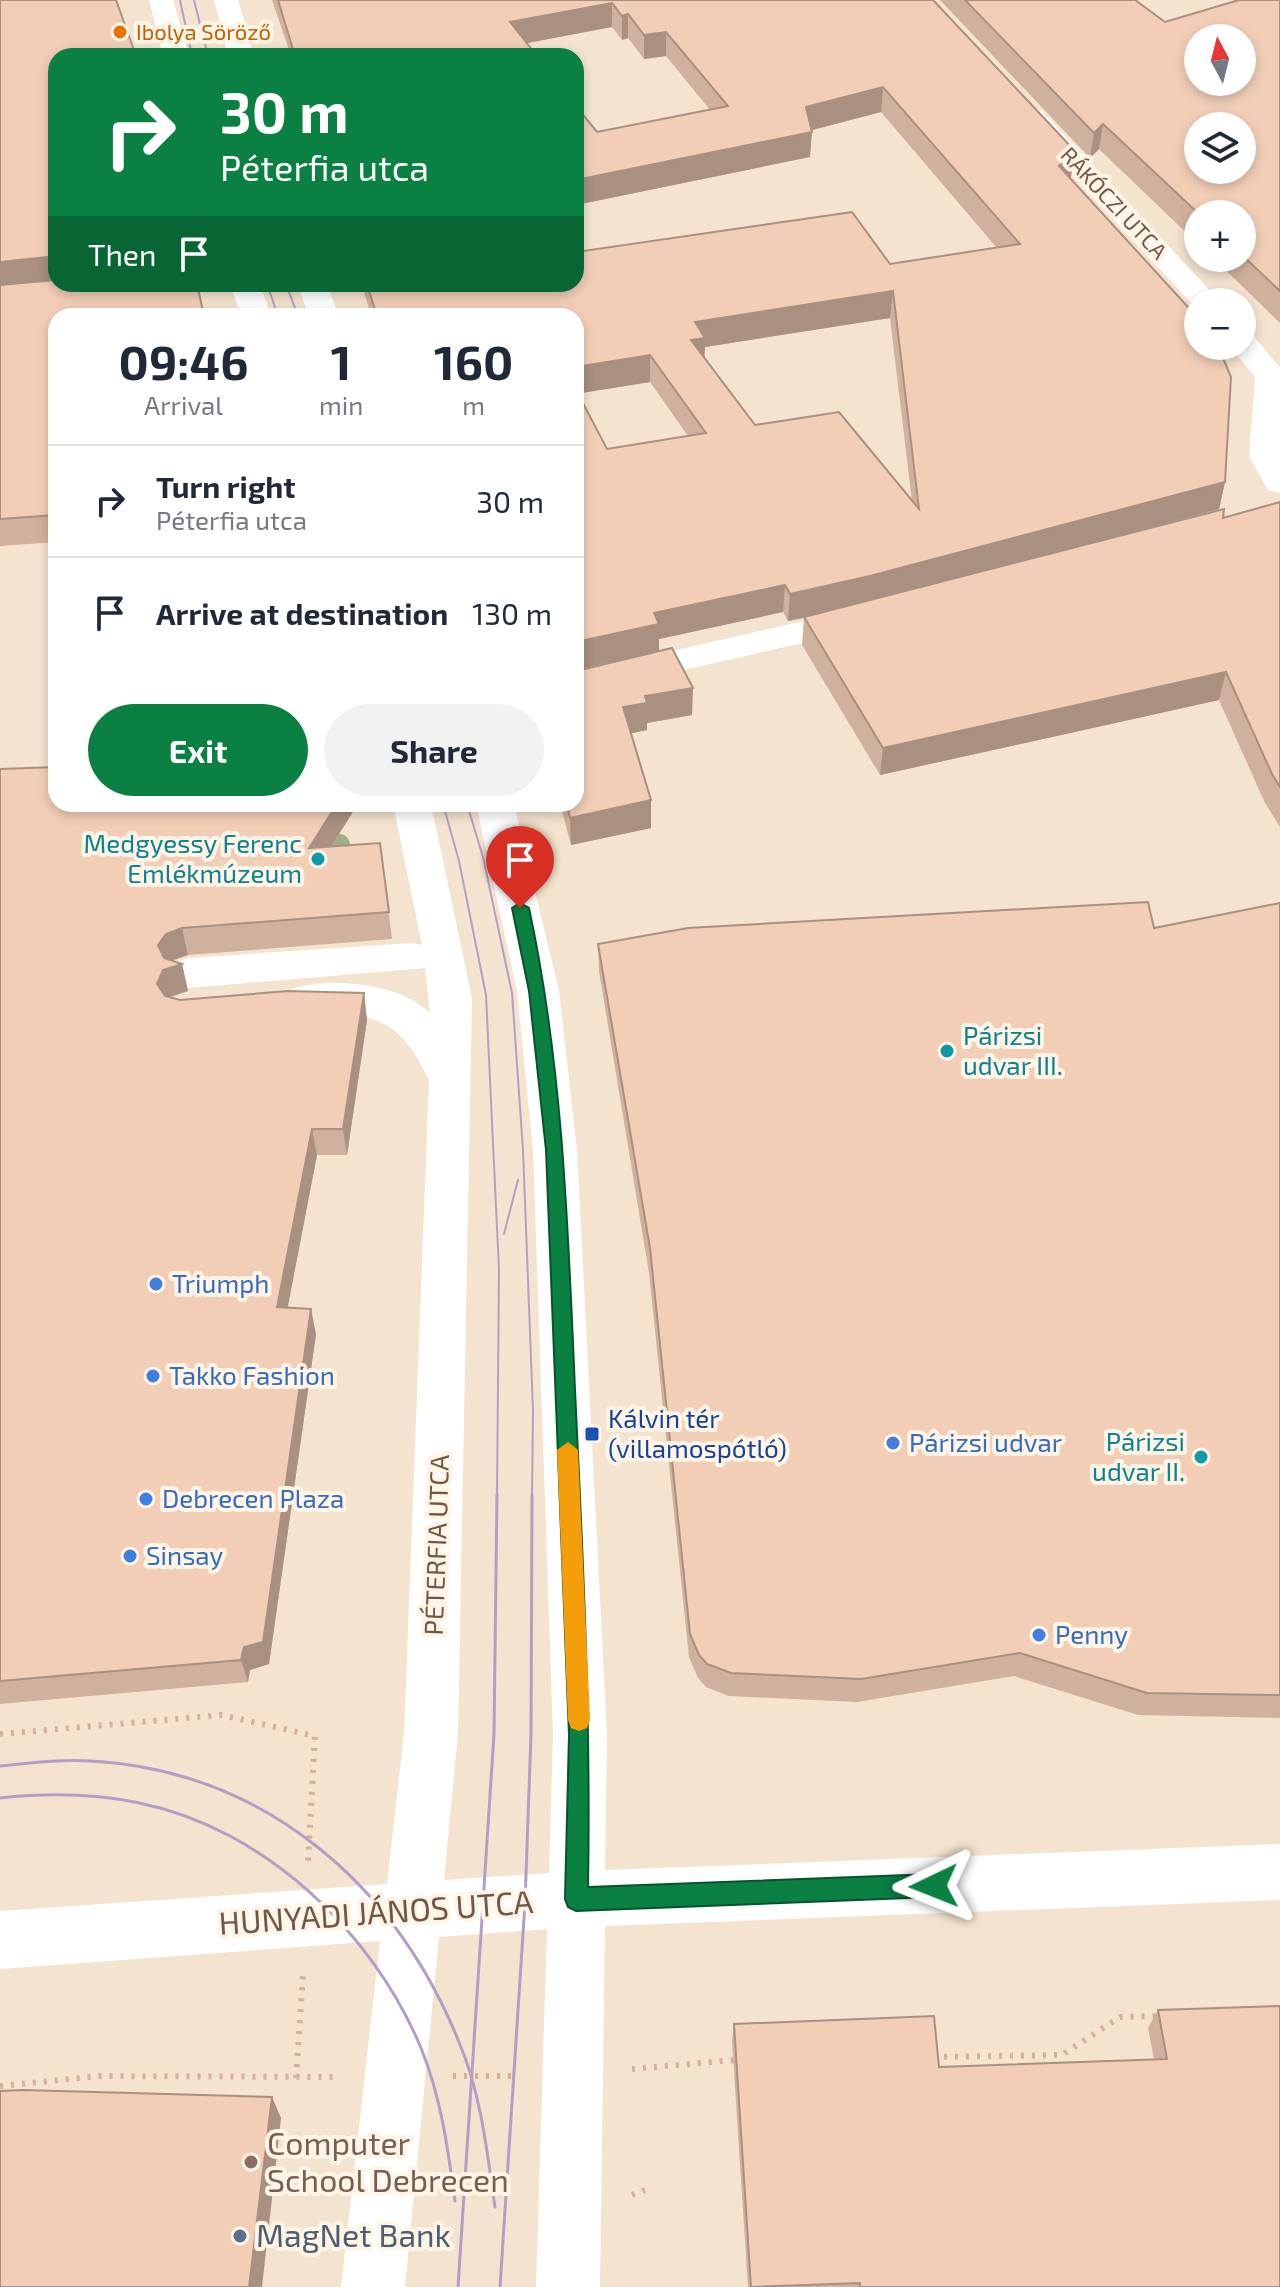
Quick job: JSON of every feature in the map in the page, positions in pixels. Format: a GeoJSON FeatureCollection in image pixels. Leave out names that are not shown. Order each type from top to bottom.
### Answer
{"type":"FeatureCollection","features":[{"type":"Feature","properties":{"kind":"street"},"geometry":{"type":"LineString","coordinates":[[161,0],[174,48]]}},
{"type":"Feature","properties":{"kind":"street"},"geometry":{"type":"LineString","coordinates":[[226,0],[239,48]]}},
{"type":"Feature","properties":{"kind":"street","name":"RÁKÓCZI UTCA"},"geometry":{"type":"LineString","coordinates":[[1016,98],[1193,288]]}},
{"type":"Feature","properties":{"kind":"street"},"geometry":{"type":"LineString","coordinates":[[1256,357],[1271,380],[1272,430],[1264,463],[1276,500]]}},
{"type":"Feature","properties":{"kind":"street"},"geometry":{"type":"LineString","coordinates":[[584,682],[888,611]]}},
{"type":"Feature","properties":{"kind":"street","name":"PÉTERFIA UTCA"},"geometry":{"type":"LineString","coordinates":[[373,2287],[431,1734],[450,1081],[451,998],[434,900],[414,812]]}},
{"type":"Feature","properties":{"kind":"street"},"geometry":{"type":"LineString","coordinates":[[497,812],[538,991],[555,1150],[580,1735],[568,2287]]}},
{"type":"Feature","properties":{"kind":"street"},"geometry":{"type":"LineString","coordinates":[[351,997],[424,946],[432,933],[434,900]]}},
{"type":"Feature","properties":{"kind":"street"},"geometry":{"type":"LineString","coordinates":[[412,957],[188,991],[351,997],[381,1003],[421,1027],[439,1053],[450,1081]]}},
{"type":"Feature","properties":{"kind":"street","name":"HUNYADI JÁNOS UTCA"},"geometry":{"type":"LineString","coordinates":[[0,1940],[576,1899],[1280,1872]]}},
{"type":"Feature","properties":{"kind":"path"},"geometry":{"type":"LineString","coordinates":[[0,1734],[222,1715],[315,1736]]}},
{"type":"Feature","properties":{"kind":"path"},"geometry":{"type":"LineString","coordinates":[[931,2057],[1062,2055],[1120,2017],[1163,2016]]}},
{"type":"Feature","properties":{"kind":"path"},"geometry":{"type":"LineString","coordinates":[[0,2086],[99,2076],[574,2075],[734,2060]]}},
{"type":"Feature","properties":{"kind":"shaded area"},"geometry":{"type":"Polygon","coordinates":[[[0,0],[1280,0],[1280,2287],[0,2287],[0,0]]]}},
{"type":"Feature","properties":{"kind":"building"},"geometry":{"type":"Polygon","coordinates":[[[0,0],[116,0],[133,48],[48,48],[48,257],[0,262],[0,0]]]}},
{"type":"Feature","properties":{"kind":"building"},"geometry":{"type":"Polygon","coordinates":[[[278,0],[933,0],[1075,151],[1059,166],[1184,303],[1184,360],[1224,360],[1231,377],[1225,482],[870,576],[790,594],[785,585],[654,613],[659,624],[584,640],[584,405],[607,449],[706,433],[650,355],[584,366],[584,308],[374,308],[370,292],[584,292],[584,251],[852,212],[890,264],[1020,244],[883,87],[806,107],[812,132],[584,178],[584,116],[597,132],[728,106],[666,32],[644,35],[628,14],[622,16],[612,3],[510,22],[531,48],[293,48],[278,0]],[[893,291],[695,322],[705,338],[691,340],[755,425],[839,412],[919,509],[893,291]]]}},
{"type":"Feature","properties":{"kind":"building"},"geometry":{"type":"Polygon","coordinates":[[[965,0],[1135,0],[1165,22],[1239,0],[1280,0],[1280,291],[1256,268],[1256,200],[1184,200],[1103,124],[1094,133],[965,0]]]}},
{"type":"Feature","properties":{"kind":"building"},"geometry":{"type":"Polygon","coordinates":[[[48,281],[48,292],[199,292],[202,308],[48,308],[48,516],[0,519],[0,285],[48,281]]]}},
{"type":"Feature","properties":{"kind":"building"},"geometry":{"type":"Polygon","coordinates":[[[1280,502],[1280,787],[1226,672],[883,748],[804,617],[1224,509],[1223,518],[1280,502]]]}},
{"type":"Feature","properties":{"kind":"building"},"geometry":{"type":"Polygon","coordinates":[[[672,648],[693,688],[645,696],[647,703],[623,707],[651,800],[570,818],[569,812],[584,812],[584,669],[672,648]]]}},
{"type":"Feature","properties":{"kind":"building","name":"Debrecen Plaza"},"geometry":{"type":"Polygon","coordinates":[[[48,767],[48,812],[332,812],[309,848],[380,843],[389,912],[182,928],[166,934],[158,945],[164,958],[182,964],[163,970],[157,984],[165,996],[180,1000],[288,991],[364,993],[343,1129],[312,1129],[277,1307],[311,1309],[263,1642],[244,1647],[241,1660],[0,1681],[0,769],[48,767]]]}},
{"type":"Feature","properties":{"kind":"building"},"geometry":{"type":"Polygon","coordinates":[[[1148,902],[1154,928],[1280,903],[1280,1695],[1147,1693],[1020,1653],[861,1679],[731,1673],[707,1664],[699,1655],[690,1634],[650,1248],[598,944],[688,928],[1148,902]]]}},
{"type":"Feature","properties":{"kind":"building"},"geometry":{"type":"Polygon","coordinates":[[[1280,2006],[1280,2287],[860,2287],[860,2283],[751,2287],[734,2024],[934,2016],[939,2067],[1167,2059],[1158,2010],[1280,2006]]]}},
{"type":"Feature","properties":{"kind":"building"},"geometry":{"type":"Polygon","coordinates":[[[0,2091],[272,2097],[249,2287],[0,2287],[0,2091]]]}},
{"type":"Feature","properties":{"kind":"tram line"},"geometry":{"type":"LineString","coordinates":[[180,0],[190,48]]}},
{"type":"Feature","properties":{"kind":"tram line"},"geometry":{"type":"LineString","coordinates":[[194,0],[206,48]]}},
{"type":"Feature","properties":{"kind":"tram line"},"geometry":{"type":"LineString","coordinates":[[270,292],[275,308]]}},
{"type":"Feature","properties":{"kind":"tram line"},"geometry":{"type":"LineString","coordinates":[[289,292],[295,308]]}},
{"type":"Feature","properties":{"kind":"tram line"},"geometry":{"type":"LineString","coordinates":[[445,812],[459,861],[486,995],[499,1270],[497,1496]]}},
{"type":"Feature","properties":{"kind":"tram line"},"geometry":{"type":"LineString","coordinates":[[469,812],[483,857],[512,993],[523,1150],[533,1411],[532,1496]]}},
{"type":"Feature","properties":{"kind":"tram line"},"geometry":{"type":"LineString","coordinates":[[504,1234],[518,1180]]}},
{"type":"Feature","properties":{"kind":"tram line"},"geometry":{"type":"LineString","coordinates":[[472,2077],[494,1734],[497,1494]]}},
{"type":"Feature","properties":{"kind":"tram line"},"geometry":{"type":"LineString","coordinates":[[500,2287],[525,1903],[531,1735],[532,1494]]}},
{"type":"Feature","properties":{"kind":"tram line"},"geometry":{"type":"LineString","coordinates":[[0,1766],[91,1761],[154,1769],[213,1787],[267,1813],[316,1846],[360,1886],[399,1933],[432,1985],[472,2077]]}},
{"type":"Feature","properties":{"kind":"tram line"},"geometry":{"type":"LineString","coordinates":[[0,1798],[52,1795],[104,1797],[185,1816],[229,1836],[271,1861],[309,1891],[344,1926],[374,1964],[400,2005],[421,2048],[439,2104],[455,2201]]}},
{"type":"Feature","properties":{"kind":"tram line"},"geometry":{"type":"LineString","coordinates":[[458,2287],[472,2077]]}},
{"type":"Feature","properties":{"kind":"tram line"},"geometry":{"type":"LineString","coordinates":[[472,2077],[495,2207]]}},
{"type":"Feature","properties":{"kind":"slow traffic"},"geometry":{"type":"LineString","coordinates":[[568,1450],[579,1720]]}},
{"type":"Feature","properties":{"kind":"place","name":"Ibolya Söröző"},"geometry":{"type":"Point","coordinates":[120,32]}},
{"type":"Feature","properties":{"kind":"place","name":"Medgyessy Ferenc Emlékmúzeum"},"geometry":{"type":"Point","coordinates":[318,859]}},
{"type":"Feature","properties":{"kind":"place","name":"Párizsi udvar III."},"geometry":{"type":"Point","coordinates":[947,1051]}},
{"type":"Feature","properties":{"kind":"place","name":"Triumph"},"geometry":{"type":"Point","coordinates":[156,1284]}},
{"type":"Feature","properties":{"kind":"place","name":"Takko Fashion"},"geometry":{"type":"Point","coordinates":[153,1376]}},
{"type":"Feature","properties":{"kind":"place","name":"Kálvin tér (villamospótló)"},"geometry":{"type":"Point","coordinates":[592,1434]}},
{"type":"Feature","properties":{"kind":"place","name":"Párizsi udvar"},"geometry":{"type":"Point","coordinates":[893,1443]}},
{"type":"Feature","properties":{"kind":"place","name":"Párizsi udvar II."},"geometry":{"type":"Point","coordinates":[1201,1457]}},
{"type":"Feature","properties":{"kind":"place","name":"Debrecen Plaza"},"geometry":{"type":"Point","coordinates":[146,1499]}},
{"type":"Feature","properties":{"kind":"place","name":"Sinsay"},"geometry":{"type":"Point","coordinates":[130,1556]}},
{"type":"Feature","properties":{"kind":"place","name":"Penny"},"geometry":{"type":"Point","coordinates":[1039,1635]}},
{"type":"Feature","properties":{"kind":"place","name":"Computer School Debrecen"},"geometry":{"type":"Point","coordinates":[251,2162]}},
{"type":"Feature","properties":{"kind":"place","name":"MagNet Bank"},"geometry":{"type":"Point","coordinates":[240,2236]}},
{"type":"Feature","properties":{"kind":"route"},"geometry":{"type":"LineString","coordinates":[[520,908],[538,991],[555,1150],[580,1735],[576,1899],[934,1886]]}}]}
